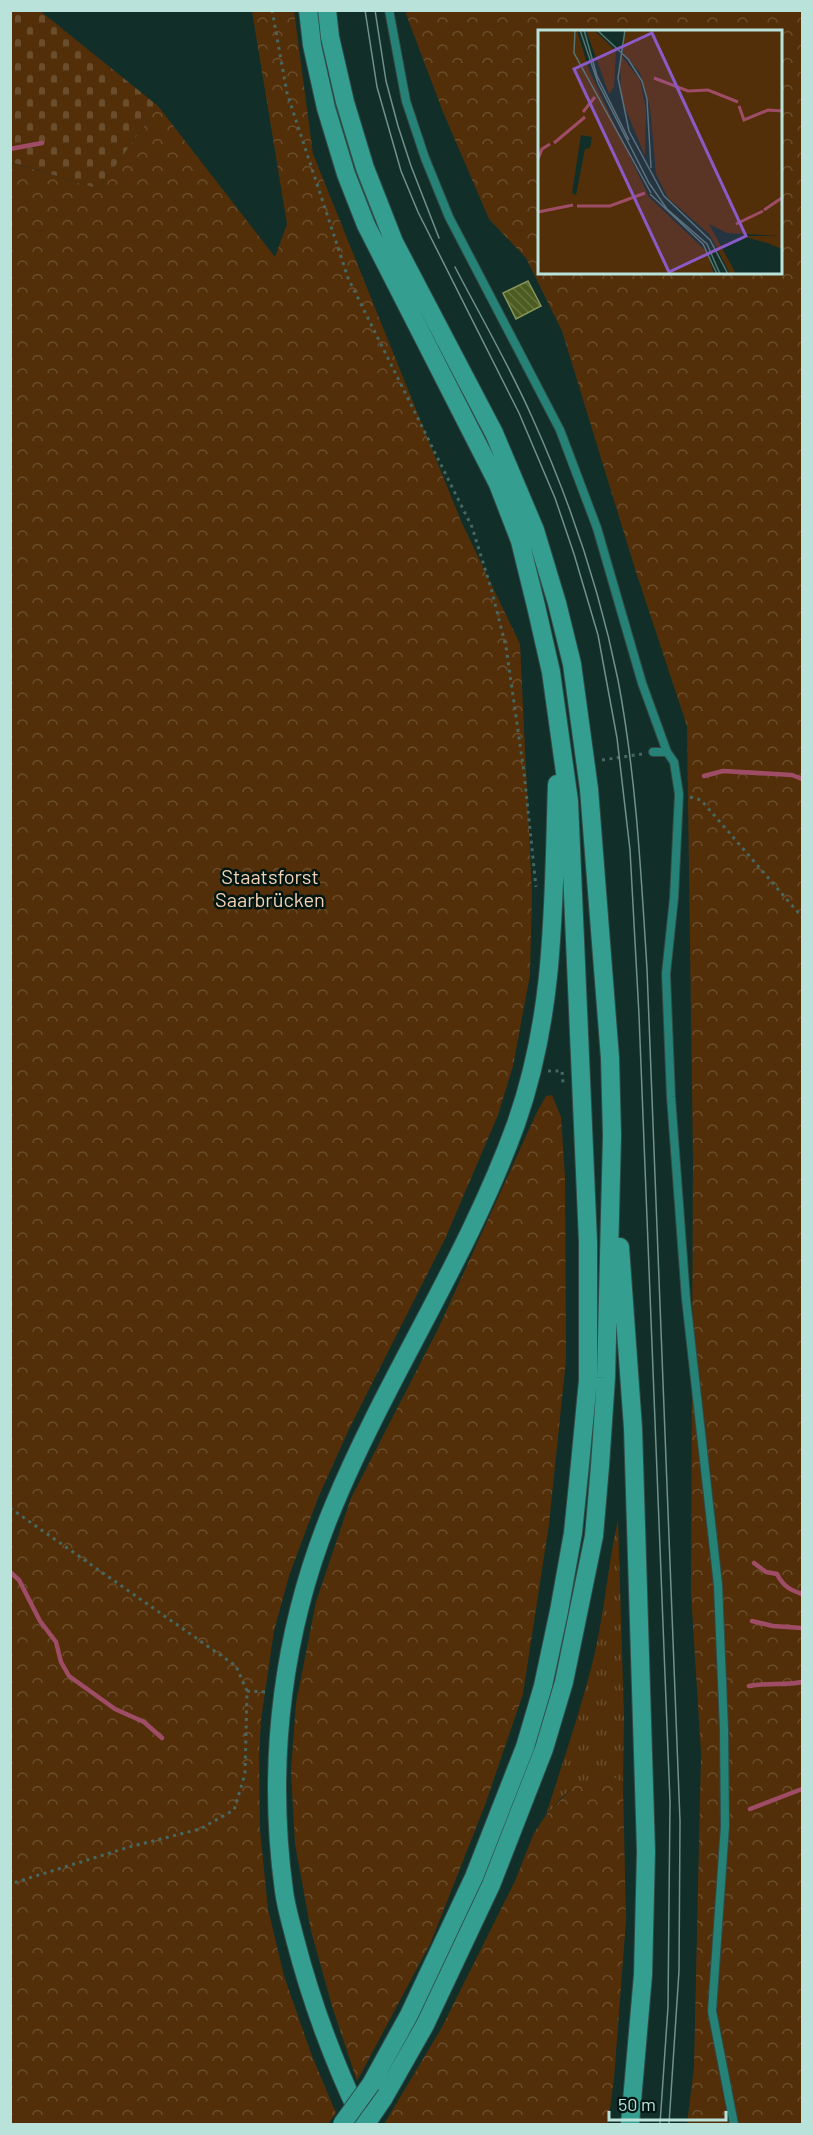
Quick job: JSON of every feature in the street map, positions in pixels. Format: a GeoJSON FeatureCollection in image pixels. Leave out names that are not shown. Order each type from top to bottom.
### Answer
{"type":"FeatureCollection","features":[{"type":"Feature","properties":{"kind":"highway"},"geometry":{"type":"LineString","coordinates":[[308,10],[312,45],[326,108],[346,174],[366,225],[498,484],[520,541],[551,672],[568,801],[588,1242],[588,1380],[573,1533],[545,1676],[525,1747],[470,1887],[409,2015],[371,2084],[342,2124]]}},
{"type":"Feature","properties":{"kind":"highway"},"geometry":{"type":"LineString","coordinates":[[327,10],[330,36],[345,102],[365,168],[394,242],[494,433],[535,530],[572,664],[589,789],[610,1058],[612,1135],[633,1428],[646,1851],[644,1975],[630,2124]]}},
{"type":"Feature","properties":{"kind":"highway"},"geometry":{"type":"LineString","coordinates":[[559,734],[555,900],[550,970],[543,1020],[532,1071],[500,1165],[463,1248],[334,1505],[306,1582],[292,1634],[282,1695],[278,1756],[279,1828],[284,1893],[312,2000],[344,2081],[365,2124],[383,2099],[425,2025],[491,1885],[544,1749],[564,1682],[594,1536],[606,1378],[612,1135]]}},
{"type":"Feature","properties":{"kind":"lane"},"geometry":{"type":"LineString","coordinates":[[389,10],[406,101],[425,158],[449,217],[560,430],[597,528],[642,683],[666,752],[674,762],[679,794],[674,897],[666,974],[667,1027],[686,1299],[718,1585],[724,1729],[725,1826],[712,2011],[734,2124]]}},
{"type":"Feature","properties":{"kind":"lane"},"geometry":{"type":"LineString","coordinates":[[652,752],[666,752]]}},
{"type":"Feature","properties":{"kind":"path"},"geometry":{"type":"LineString","coordinates":[[272,10],[287,93],[348,278],[472,528],[491,588],[506,647],[524,772],[537,895]]}},
{"type":"Feature","properties":{"kind":"path"},"geometry":{"type":"LineString","coordinates":[[602,760],[652,752]]}},
{"type":"Feature","properties":{"kind":"path"},"geometry":{"type":"LineString","coordinates":[[679,794],[701,800],[802,917]]}},
{"type":"Feature","properties":{"kind":"path"},"geometry":{"type":"LineString","coordinates":[[532,1071],[562,1071],[563,1093]]}},
{"type":"Feature","properties":{"kind":"path"},"geometry":{"type":"LineString","coordinates":[[10,1508],[236,1666],[247,1691],[245,1774],[234,1810],[200,1829],[129,1847],[10,1884]]}},
{"type":"Feature","properties":{"kind":"path"},"geometry":{"type":"LineString","coordinates":[[247,1691],[271,1693]]}},
{"type":"Feature","properties":{"kind":"green space"},"geometry":{"type":"Polygon","coordinates":[[[39,10],[158,106],[99,189],[11,162],[11,11],[39,10]]]}},
{"type":"Feature","properties":{"kind":"green space"},"geometry":{"type":"Polygon","coordinates":[[[407,10],[802,11],[802,2124],[687,2124],[694,2067],[701,1753],[691,1593],[693,1161],[687,726],[636,572],[562,331],[526,258],[489,219],[443,112],[406,14],[407,10]]]}},
{"type":"Feature","properties":{"kind":"green space","name":"Staatsforst Saarbrücken"},"geometry":{"type":"Polygon","coordinates":[[[252,11],[294,11],[313,154],[461,521],[520,644],[532,894],[530,975],[513,1066],[498,1115],[445,1239],[349,1429],[318,1498],[289,1576],[274,1631],[261,1720],[259,1757],[260,1830],[268,1909],[284,1976],[312,2056],[336,2113],[328,2124],[11,2124],[10,162],[99,189],[158,106],[275,257],[287,224],[252,11]]]}},
{"type":"Feature","properties":{"kind":"green space"},"geometry":{"type":"Polygon","coordinates":[[[552,1095],[561,1117],[565,1177],[566,1360],[549,1524],[523,1694],[485,1805],[431,1942],[357,2081],[332,2006],[311,1931],[295,1844],[291,1771],[296,1703],[316,1602],[351,1498],[438,1329],[537,1112],[546,1096],[552,1095]]]}},
{"type":"Feature","properties":{"kind":"green space"},"geometry":{"type":"Polygon","coordinates":[[[618,1520],[624,1717],[623,1785],[616,1778],[582,1783],[569,1791],[546,1815],[595,1652],[618,1520]]]}},
{"type":"Feature","properties":{"kind":"green space"},"geometry":{"type":"Polygon","coordinates":[[[616,1778],[623,1785],[626,1920],[614,2079],[608,2124],[384,2124],[441,2029],[515,1881],[534,1833],[546,1815],[575,1785],[592,1779],[616,1778]]]}},
{"type":"Feature","properties":{"kind":"building"},"geometry":{"type":"Polygon","coordinates":[[[528,281],[541,306],[516,319],[503,293],[528,281]]]}},
{"type":"Feature","properties":{"kind":"waterway"},"geometry":{"type":"LineString","coordinates":[[10,149],[42,143]]}},
{"type":"Feature","properties":{"kind":"waterway"},"geometry":{"type":"LineString","coordinates":[[704,776],[723,771],[792,775],[802,779]]}},
{"type":"Feature","properties":{"kind":"waterway"},"geometry":{"type":"LineString","coordinates":[[754,1563],[766,1572],[777,1574],[787,1587],[802,1594]]}},
{"type":"Feature","properties":{"kind":"waterway"},"geometry":{"type":"LineString","coordinates":[[10,1572],[19,1580],[40,1621],[56,1642],[61,1662],[69,1676],[115,1709],[144,1722],[162,1738]]}},
{"type":"Feature","properties":{"kind":"waterway"},"geometry":{"type":"LineString","coordinates":[[752,1621],[773,1626],[802,1628]]}},
{"type":"Feature","properties":{"kind":"waterway"},"geometry":{"type":"LineString","coordinates":[[749,1686],[802,1682]]}},
{"type":"Feature","properties":{"kind":"waterway"},"geometry":{"type":"LineString","coordinates":[[750,1809],[802,1789]]}},
{"type":"Feature","properties":{"kind":"tram line"},"geometry":{"type":"LineString","coordinates":[[365,10],[377,87],[401,171],[418,212],[519,413],[555,498],[598,635],[617,738],[630,850],[639,1015],[670,1802],[668,2007],[660,2124]]}},
{"type":"Feature","properties":{"kind":"tram line"},"geometry":{"type":"LineString","coordinates":[[375,10],[386,81],[398,126],[439,238]]}},
{"type":"Feature","properties":{"kind":"tram line"},"geometry":{"type":"LineString","coordinates":[[455,267],[532,417],[571,513],[593,579],[611,647],[634,788],[647,969],[680,1821],[679,1971],[669,2124]]}}]}
